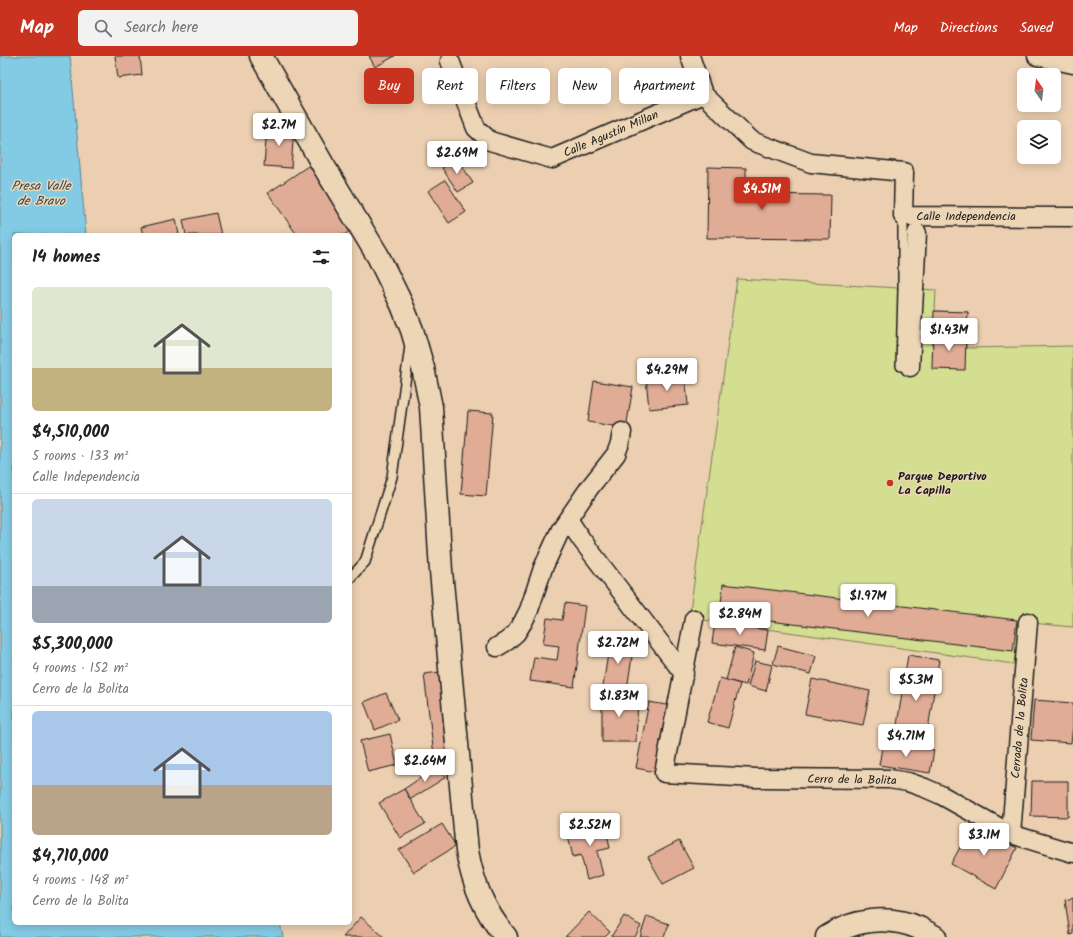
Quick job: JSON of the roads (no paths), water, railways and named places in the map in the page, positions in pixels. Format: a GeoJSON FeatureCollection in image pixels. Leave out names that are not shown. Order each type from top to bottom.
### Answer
{"type":"FeatureCollection","features":[{"type":"Feature","properties":{"kind":"main road"},"geometry":{"type":"LineString","coordinates":[[262,56],[323,165],[378,256],[402,305],[412,330],[423,368],[431,407],[441,571],[467,851],[470,870],[484,905],[506,937]]}},
{"type":"Feature","properties":{"kind":"main road"},"geometry":{"type":"LineString","coordinates":[[827,937],[846,927],[862,922],[879,920],[906,924],[918,928],[935,937]]}},
{"type":"Feature","properties":{"kind":"street"},"geometry":{"type":"LineString","coordinates":[[690,56],[695,68]]}},
{"type":"Feature","properties":{"kind":"street"},"geometry":{"type":"LineString","coordinates":[[1037,56],[1073,64]]}},
{"type":"Feature","properties":{"kind":"street","name":"Calle Agustín Millan"},"geometry":{"type":"LineString","coordinates":[[450,61],[476,128],[490,141],[552,159],[689,104]]}},
{"type":"Feature","properties":{"kind":"street","name":"Calle Independencia"},"geometry":{"type":"LineString","coordinates":[[709,100],[752,141],[811,163],[904,172],[903,216],[1073,217]]}},
{"type":"Feature","properties":{"kind":"street"},"geometry":{"type":"LineString","coordinates":[[906,366],[917,233]]}},
{"type":"Feature","properties":{"kind":"street"},"geometry":{"type":"LineString","coordinates":[[497,647],[512,637],[524,622],[543,568],[561,529],[590,486],[616,454],[622,432]]}},
{"type":"Feature","properties":{"kind":"street"},"geometry":{"type":"LineString","coordinates":[[568,519],[581,539],[684,674]]}},
{"type":"Feature","properties":{"kind":"street"},"geometry":{"type":"LineString","coordinates":[[684,674],[694,619]]}},
{"type":"Feature","properties":{"kind":"street","name":"Cerrada de la Bolita"},"geometry":{"type":"LineString","coordinates":[[1011,834],[1028,622]]}},
{"type":"Feature","properties":{"kind":"street","name":"Cerro de la Bolita"},"geometry":{"type":"LineString","coordinates":[[684,674],[664,773],[756,778],[889,779],[908,782],[941,795],[1011,834],[1073,852]]}},
{"type":"Feature","properties":{"kind":"lane"},"geometry":{"type":"LineString","coordinates":[[903,216],[903,289],[906,366]]}},
{"type":"Feature","properties":{"kind":"lane"},"geometry":{"type":"LineString","coordinates":[[352,576],[365,562],[392,477],[412,330]]}},
{"type":"Feature","properties":{"kind":"water","name":"Presa Valle de Bravo"},"geometry":{"type":"Polygon","coordinates":[[[0,56],[70,56],[86,233],[12,233],[12,925],[280,925],[283,937],[0,937],[0,56]]]}},
{"type":"Feature","properties":{"kind":"place","name":"Parque Deportivo La Capilla"},"geometry":{"type":"Point","coordinates":[890,483]}}]}
